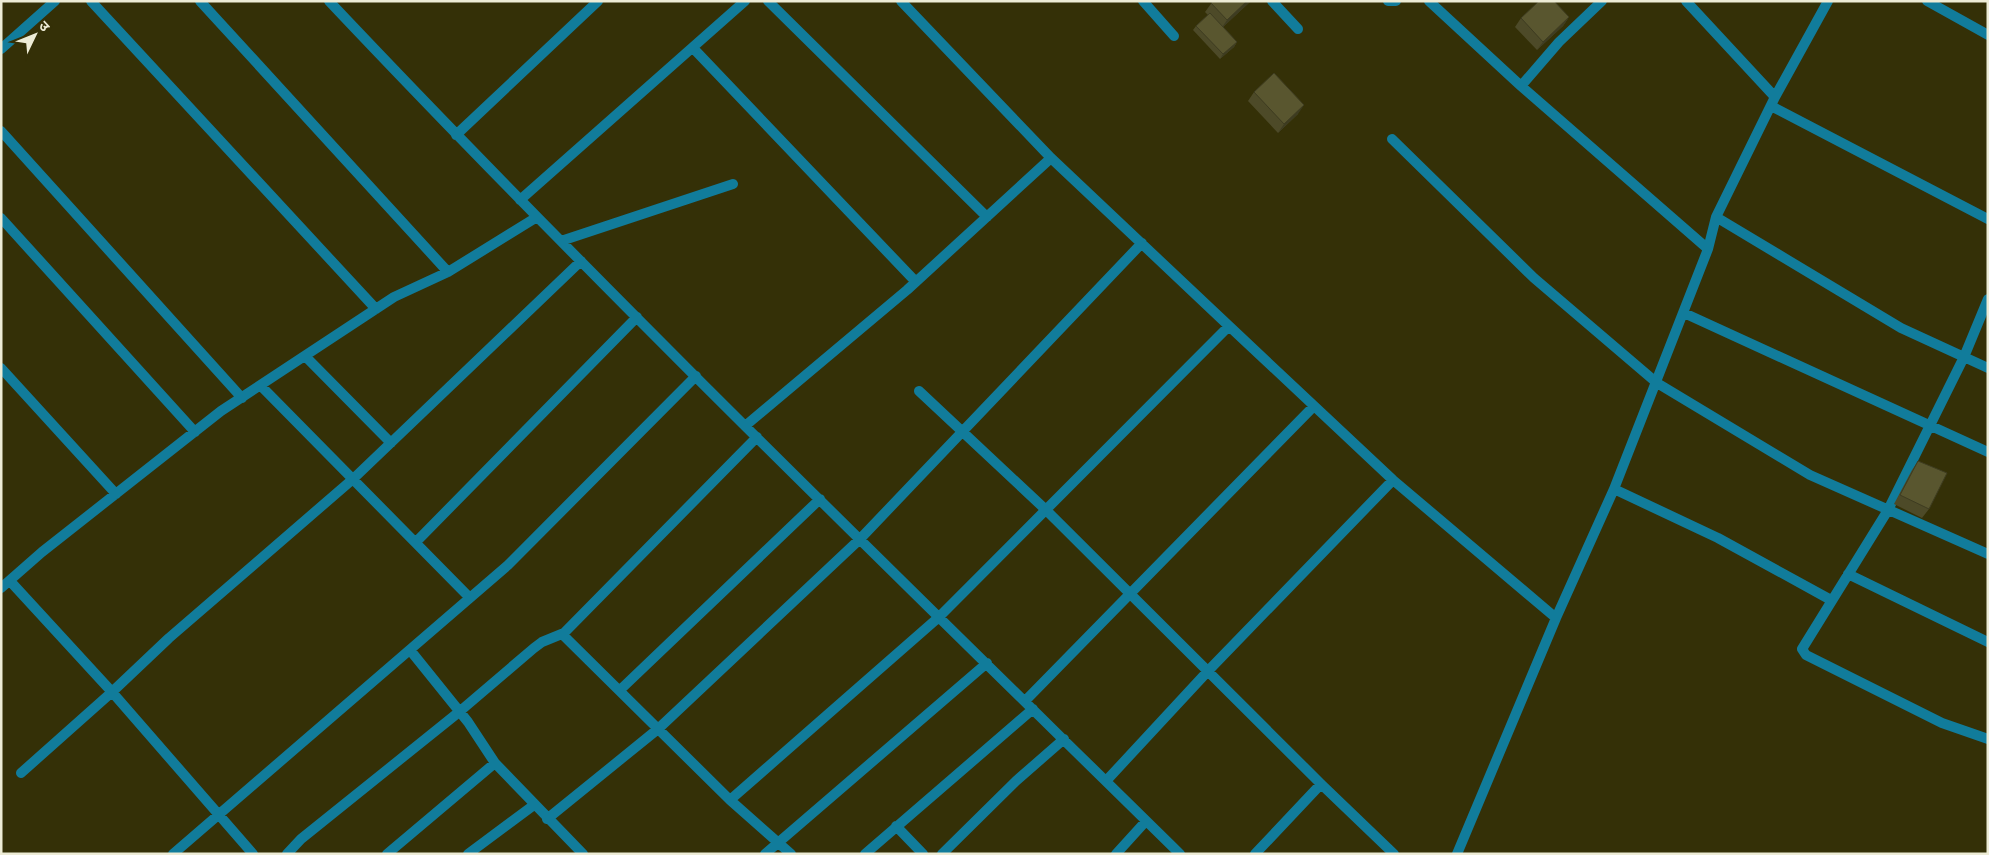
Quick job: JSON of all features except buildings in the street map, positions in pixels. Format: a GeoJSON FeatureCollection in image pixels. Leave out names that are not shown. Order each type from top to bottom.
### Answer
{"type":"FeatureCollection","features":[{"type":"Feature","properties":{"kind":"street"},"geometry":{"type":"LineString","coordinates":[[1,49],[55,1]]}},
{"type":"Feature","properties":{"kind":"street"},"geometry":{"type":"LineString","coordinates":[[91,1],[376,310]]}},
{"type":"Feature","properties":{"kind":"street"},"geometry":{"type":"LineString","coordinates":[[200,1],[448,272]]}},
{"type":"Feature","properties":{"kind":"street"},"geometry":{"type":"LineString","coordinates":[[330,1],[456,135],[560,241],[1180,854]]}},
{"type":"Feature","properties":{"kind":"street"},"geometry":{"type":"LineString","coordinates":[[456,135],[598,1]]}},
{"type":"Feature","properties":{"kind":"street"},"geometry":{"type":"LineString","coordinates":[[520,200],[745,1]]}},
{"type":"Feature","properties":{"kind":"street"},"geometry":{"type":"LineString","coordinates":[[768,1],[987,217]]}},
{"type":"Feature","properties":{"kind":"street"},"geometry":{"type":"LineString","coordinates":[[902,1],[1051,158],[1392,480],[1556,618]]}},
{"type":"Feature","properties":{"kind":"street"},"geometry":{"type":"LineString","coordinates":[[1143,1],[1174,36]]}},
{"type":"Feature","properties":{"kind":"street"},"geometry":{"type":"LineString","coordinates":[[1272,1],[1298,30]]}},
{"type":"Feature","properties":{"kind":"street"},"geometry":{"type":"LineString","coordinates":[[1388,1],[1396,1]]}},
{"type":"Feature","properties":{"kind":"street"},"geometry":{"type":"LineString","coordinates":[[1429,1],[1521,86],[1708,249]]}},
{"type":"Feature","properties":{"kind":"street"},"geometry":{"type":"LineString","coordinates":[[1521,86],[1560,42],[1602,1]]}},
{"type":"Feature","properties":{"kind":"street"},"geometry":{"type":"LineString","coordinates":[[1686,1],[1773,101],[1988,219]]}},
{"type":"Feature","properties":{"kind":"street"},"geometry":{"type":"LineString","coordinates":[[1457,854],[1556,618],[1614,490],[1658,383],[1708,249],[1716,217],[1773,101],[1828,1]]}},
{"type":"Feature","properties":{"kind":"street"},"geometry":{"type":"LineString","coordinates":[[1927,1],[1988,35]]}},
{"type":"Feature","properties":{"kind":"street"},"geometry":{"type":"LineString","coordinates":[[692,48],[916,282]]}},
{"type":"Feature","properties":{"kind":"street"},"geometry":{"type":"LineString","coordinates":[[1,130],[242,398]]}},
{"type":"Feature","properties":{"kind":"street"},"geometry":{"type":"LineString","coordinates":[[1392,139],[1534,278],[1658,383],[1810,475],[1988,554]]}},
{"type":"Feature","properties":{"kind":"street"},"geometry":{"type":"LineString","coordinates":[[745,426],[916,282],[1051,158]]}},
{"type":"Feature","properties":{"kind":"street"},"geometry":{"type":"LineString","coordinates":[[560,241],[733,184]]}},
{"type":"Feature","properties":{"kind":"street"},"geometry":{"type":"LineString","coordinates":[[1,588],[42,552],[195,432],[242,398],[394,297],[448,272],[537,217]]}},
{"type":"Feature","properties":{"kind":"street"},"geometry":{"type":"LineString","coordinates":[[1716,217],[1901,328],[1988,368]]}},
{"type":"Feature","properties":{"kind":"street"},"geometry":{"type":"LineString","coordinates":[[1,218],[195,432]]}},
{"type":"Feature","properties":{"kind":"street"},"geometry":{"type":"LineString","coordinates":[[547,819],[658,729],[860,539],[1142,243]]}},
{"type":"Feature","properties":{"kind":"street"},"geometry":{"type":"LineString","coordinates":[[20,773],[170,638],[353,479],[581,261]]}},
{"type":"Feature","properties":{"kind":"street"},"geometry":{"type":"LineString","coordinates":[[1988,299],[1964,357],[1888,510],[1802,649],[1806,656],[1942,723],[1988,739]]}},
{"type":"Feature","properties":{"kind":"street"},"geometry":{"type":"LineString","coordinates":[[1684,312],[1988,452]]}},
{"type":"Feature","properties":{"kind":"street"},"geometry":{"type":"LineString","coordinates":[[416,542],[637,317]]}},
{"type":"Feature","properties":{"kind":"street"},"geometry":{"type":"LineString","coordinates":[[730,800],[939,617],[1229,326]]}},
{"type":"Feature","properties":{"kind":"street"},"geometry":{"type":"LineString","coordinates":[[306,356],[391,443]]}},
{"type":"Feature","properties":{"kind":"street"},"geometry":{"type":"LineString","coordinates":[[1,368],[116,494]]}},
{"type":"Feature","properties":{"kind":"street"},"geometry":{"type":"LineString","coordinates":[[173,854],[508,565],[696,376]]}},
{"type":"Feature","properties":{"kind":"street"},"geometry":{"type":"LineString","coordinates":[[260,386],[470,598]]}},
{"type":"Feature","properties":{"kind":"street"},"geometry":{"type":"LineString","coordinates":[[919,391],[1046,510],[1321,784],[1394,854]]}},
{"type":"Feature","properties":{"kind":"street"},"geometry":{"type":"LineString","coordinates":[[1025,701],[1314,406]]}},
{"type":"Feature","properties":{"kind":"street"},"geometry":{"type":"LineString","coordinates":[[287,854],[308,834],[542,642],[564,633],[757,437]]}},
{"type":"Feature","properties":{"kind":"street"},"geometry":{"type":"LineString","coordinates":[[1106,781],[1392,480]]}},
{"type":"Feature","properties":{"kind":"street"},"geometry":{"type":"LineString","coordinates":[[1614,490],[1718,538],[1831,600]]}},
{"type":"Feature","properties":{"kind":"street"},"geometry":{"type":"LineString","coordinates":[[620,690],[820,499]]}},
{"type":"Feature","properties":{"kind":"street"},"geometry":{"type":"LineString","coordinates":[[1848,574],[1988,642]]}},
{"type":"Feature","properties":{"kind":"street"},"geometry":{"type":"LineString","coordinates":[[10,581],[112,692],[253,854]]}},
{"type":"Feature","properties":{"kind":"street"},"geometry":{"type":"LineString","coordinates":[[564,633],[564,636],[730,800],[791,854]]}},
{"type":"Feature","properties":{"kind":"street"},"geometry":{"type":"LineString","coordinates":[[410,650],[468,722],[495,763],[547,819],[583,854]]}},
{"type":"Feature","properties":{"kind":"street"},"geometry":{"type":"LineString","coordinates":[[764,854],[987,663]]}},
{"type":"Feature","properties":{"kind":"street"},"geometry":{"type":"LineString","coordinates":[[865,854],[1033,709]]}},
{"type":"Feature","properties":{"kind":"street"},"geometry":{"type":"LineString","coordinates":[[942,854],[1016,781],[1064,739]]}},
{"type":"Feature","properties":{"kind":"street"},"geometry":{"type":"LineString","coordinates":[[387,854],[495,763]]}},
{"type":"Feature","properties":{"kind":"street"},"geometry":{"type":"LineString","coordinates":[[1255,854],[1321,784]]}},
{"type":"Feature","properties":{"kind":"street"},"geometry":{"type":"LineString","coordinates":[[468,854],[534,805]]}},
{"type":"Feature","properties":{"kind":"street"},"geometry":{"type":"LineString","coordinates":[[1116,854],[1146,821]]}},
{"type":"Feature","properties":{"kind":"street"},"geometry":{"type":"LineString","coordinates":[[896,826],[923,854]]}}]}
